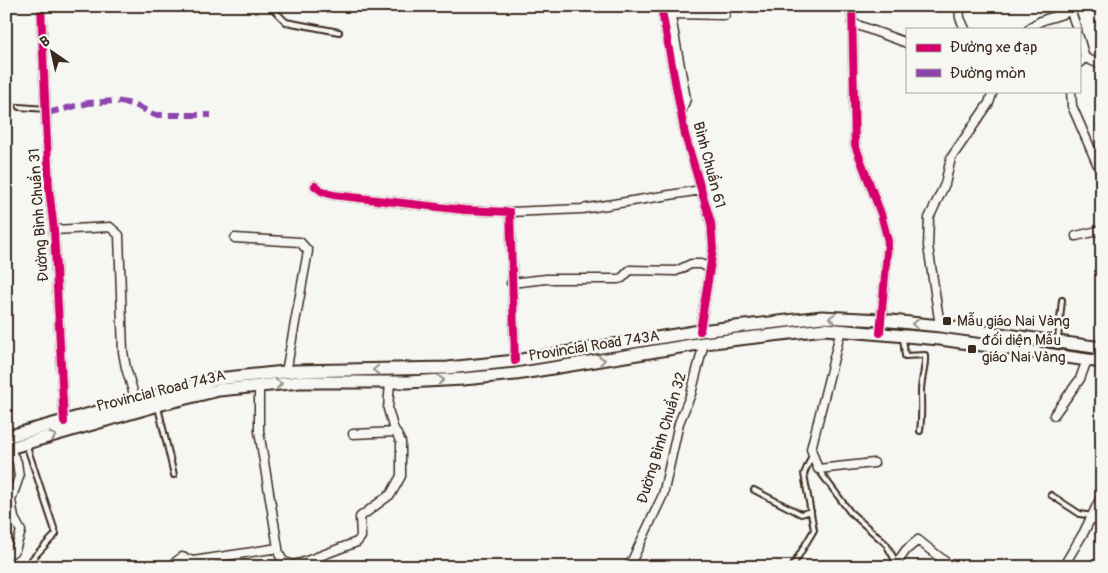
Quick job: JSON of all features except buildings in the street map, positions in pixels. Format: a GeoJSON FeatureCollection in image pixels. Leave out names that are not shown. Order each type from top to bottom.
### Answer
{"type":"FeatureCollection","features":[{"type":"Feature","properties":{"kind":"main road","name":"Provincial Road 743A"},"geometry":{"type":"LineString","coordinates":[[7,445],[64,422],[217,379],[286,372],[448,368],[515,361],[700,331],[822,318],[881,320],[940,326],[1102,348]]}},
{"type":"Feature","properties":{"kind":"main road","name":"Provincial Road 743A"},"geometry":{"type":"LineString","coordinates":[[7,445],[26,444],[158,405],[219,390],[300,382],[390,382],[516,374],[704,343],[825,329],[902,335],[1102,362]]}},
{"type":"Feature","properties":{"kind":"street","name":"Đường Bình Chuẩn 31"},"geometry":{"type":"LineString","coordinates":[[41,6],[49,189],[54,230],[64,422]]}},
{"type":"Feature","properties":{"kind":"street","name":"Bình Chuẩn 61"},"geometry":{"type":"LineString","coordinates":[[660,6],[681,113],[712,232],[714,249],[709,268],[700,331]]}},
{"type":"Feature","properties":{"kind":"street"},"geometry":{"type":"LineString","coordinates":[[852,6],[855,145],[881,214],[888,241],[880,333]]}},
{"type":"Feature","properties":{"kind":"street"},"geometry":{"type":"LineString","coordinates":[[959,6],[960,18],[965,28]]}},
{"type":"Feature","properties":{"kind":"street"},"geometry":{"type":"LineString","coordinates":[[1030,28],[1034,23],[1054,15],[1071,12],[1078,6]]}},
{"type":"Feature","properties":{"kind":"street"},"geometry":{"type":"LineString","coordinates":[[681,113],[686,98],[670,10],[725,15]]}},
{"type":"Feature","properties":{"kind":"street"},"geometry":{"type":"LineString","coordinates":[[1071,12],[1076,28]]}},
{"type":"Feature","properties":{"kind":"street"},"geometry":{"type":"LineString","coordinates":[[852,23],[906,43]]}},
{"type":"Feature","properties":{"kind":"street"},"geometry":{"type":"LineString","coordinates":[[1080,45],[1082,61],[1102,65]]}},
{"type":"Feature","properties":{"kind":"street"},"geometry":{"type":"LineString","coordinates":[[940,326],[928,246],[929,218],[945,184],[951,158],[974,121],[989,103],[993,92]]}},
{"type":"Feature","properties":{"kind":"street"},"geometry":{"type":"LineString","coordinates":[[1071,92],[1072,106],[1102,175]]}},
{"type":"Feature","properties":{"kind":"street"},"geometry":{"type":"LineString","coordinates":[[315,186],[323,192],[334,195],[464,210],[510,212],[582,209],[701,190]]}},
{"type":"Feature","properties":{"kind":"street"},"geometry":{"type":"LineString","coordinates":[[510,212],[515,361]]}},
{"type":"Feature","properties":{"kind":"street"},"geometry":{"type":"LineString","coordinates":[[54,230],[110,227],[119,235],[123,352],[136,401]]}},
{"type":"Feature","properties":{"kind":"street"},"geometry":{"type":"LineString","coordinates":[[1076,236],[1102,230]]}},
{"type":"Feature","properties":{"kind":"street"},"geometry":{"type":"LineString","coordinates":[[235,238],[300,242],[308,251],[286,372]]}},
{"type":"Feature","properties":{"kind":"street"},"geometry":{"type":"LineString","coordinates":[[511,283],[546,279],[618,279],[622,278],[630,270],[676,271],[691,264],[701,264],[709,268]]}},
{"type":"Feature","properties":{"kind":"street"},"geometry":{"type":"LineString","coordinates":[[841,330],[811,448],[812,455],[818,470],[874,463]]}},
{"type":"Feature","properties":{"kind":"street","name":"Đường Bình Chuẩn 32"},"geometry":{"type":"LineString","coordinates":[[628,567],[663,495],[680,423],[704,343]]}},
{"type":"Feature","properties":{"kind":"street"},"geometry":{"type":"LineString","coordinates":[[1054,415],[1080,380],[1087,360]]}},
{"type":"Feature","properties":{"kind":"street"},"geometry":{"type":"LineString","coordinates":[[259,386],[258,431],[278,548],[283,561],[293,565],[307,565],[345,548],[361,537],[360,517],[391,494],[401,476],[401,442],[388,409],[390,382]]}},
{"type":"Feature","properties":{"kind":"street"},"geometry":{"type":"LineString","coordinates":[[353,434],[396,432]]}},
{"type":"Feature","properties":{"kind":"street"},"geometry":{"type":"LineString","coordinates":[[6,557],[16,550],[21,531],[14,518],[11,500],[19,477],[17,462],[7,445]]}},
{"type":"Feature","properties":{"kind":"street"},"geometry":{"type":"LineString","coordinates":[[1063,567],[1102,495]]}},
{"type":"Feature","properties":{"kind":"street"},"geometry":{"type":"LineString","coordinates":[[1092,516],[1102,525]]}},
{"type":"Feature","properties":{"kind":"street"},"geometry":{"type":"LineString","coordinates":[[895,565],[910,546],[918,540],[952,567]]}},
{"type":"Feature","properties":{"kind":"street"},"geometry":{"type":"LineString","coordinates":[[169,567],[182,557],[193,561],[278,548]]}},
{"type":"Feature","properties":{"kind":"lane"},"geometry":{"type":"LineString","coordinates":[[270,6],[286,22],[339,32]]}},
{"type":"Feature","properties":{"kind":"lane"},"geometry":{"type":"LineString","coordinates":[[19,107],[46,109]]}},
{"type":"Feature","properties":{"kind":"lane"},"geometry":{"type":"LineString","coordinates":[[1058,342],[1062,300]]}},
{"type":"Feature","properties":{"kind":"lane"},"geometry":{"type":"LineString","coordinates":[[902,335],[905,356],[925,355],[926,366],[921,389],[922,412],[920,431]]}},
{"type":"Feature","properties":{"kind":"lane"},"geometry":{"type":"LineString","coordinates":[[158,405],[174,474]]}},
{"type":"Feature","properties":{"kind":"lane"},"geometry":{"type":"LineString","coordinates":[[26,444],[56,534],[32,559],[28,567]]}},
{"type":"Feature","properties":{"kind":"lane"},"geometry":{"type":"LineString","coordinates":[[792,567],[814,530],[804,474],[812,455]]}},
{"type":"Feature","properties":{"kind":"lane"},"geometry":{"type":"LineString","coordinates":[[818,470],[858,521],[886,544],[895,565]]}},
{"type":"Feature","properties":{"kind":"lane"},"geometry":{"type":"LineString","coordinates":[[754,490],[801,514],[811,511]]}},
{"type":"Feature","properties":{"kind":"lane"},"geometry":{"type":"LineString","coordinates":[[1051,495],[1080,514],[1092,516]]}},
{"type":"Feature","properties":{"kind":"marked path"},"geometry":{"type":"LineString","coordinates":[[47,113],[88,103],[115,101],[133,104],[155,115],[211,115]]}},
{"type":"Feature","properties":{"kind":"cycle path"},"geometry":{"type":"LineString","coordinates":[[41,6],[49,189],[54,230],[64,422]]}},
{"type":"Feature","properties":{"kind":"cycle path"},"geometry":{"type":"LineString","coordinates":[[661,6],[685,135],[711,223],[713,249],[700,331]]}},
{"type":"Feature","properties":{"kind":"cycle path"},"geometry":{"type":"LineString","coordinates":[[852,6],[855,145],[881,214],[888,241],[880,333]]}},
{"type":"Feature","properties":{"kind":"cycle path"},"geometry":{"type":"LineString","coordinates":[[315,186],[323,192],[333,195],[464,210],[510,212],[515,361]]}},
{"type":"Feature","properties":{"kind":"place","name":"Mẫu giáo Nai Vàng"},"geometry":{"type":"Point","coordinates":[947,321]}},
{"type":"Feature","properties":{"kind":"place","name":"đối diện Mẫu giáo Nai Vàng"},"geometry":{"type":"Point","coordinates":[972,349]}}]}
